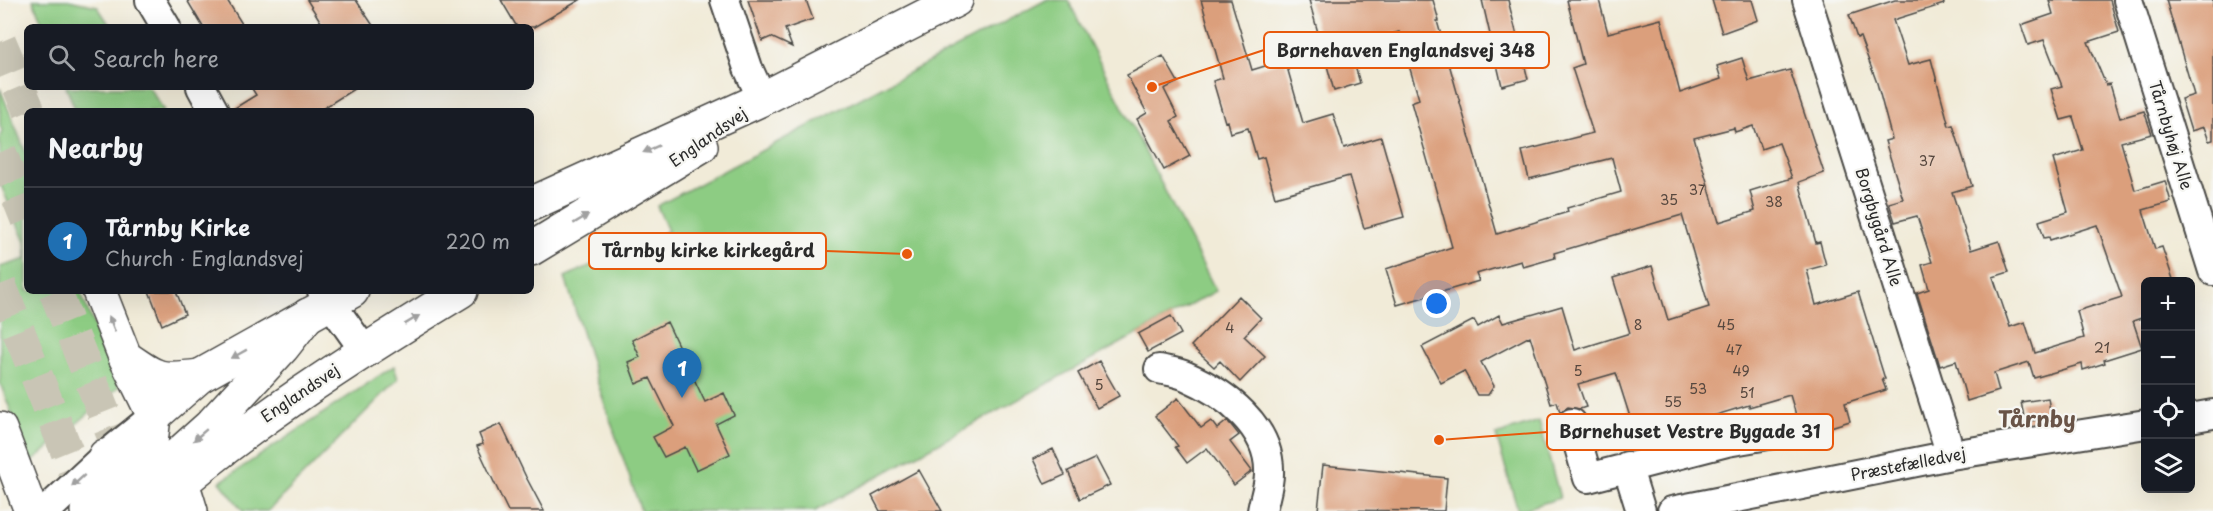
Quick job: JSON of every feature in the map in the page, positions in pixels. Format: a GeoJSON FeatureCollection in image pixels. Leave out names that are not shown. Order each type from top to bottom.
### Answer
{"type":"FeatureCollection","features":[{"type":"Feature","properties":{"kind":"main road","name":"Englandsvej"},"geometry":{"type":"LineString","coordinates":[[534,203],[762,99],[956,0]]}},
{"type":"Feature","properties":{"kind":"main road","name":"Englandsvej"},"geometry":{"type":"LineString","coordinates":[[534,247],[696,149],[762,99]]}},
{"type":"Feature","properties":{"kind":"main road"},"geometry":{"type":"LineString","coordinates":[[100,294],[125,357],[154,416],[151,443],[169,481]]}},
{"type":"Feature","properties":{"kind":"main road","name":"Englandsvej"},"geometry":{"type":"LineString","coordinates":[[149,511],[169,481],[364,350],[456,294]]}},
{"type":"Feature","properties":{"kind":"main road"},"geometry":{"type":"LineString","coordinates":[[154,416],[200,376],[328,300]]}},
{"type":"Feature","properties":{"kind":"main road"},"geometry":{"type":"LineString","coordinates":[[115,511],[169,481],[210,426],[328,300]]}},
{"type":"Feature","properties":{"kind":"main road"},"geometry":{"type":"LineString","coordinates":[[125,357],[152,376],[170,380],[200,376]]}},
{"type":"Feature","properties":{"kind":"main road"},"geometry":{"type":"LineString","coordinates":[[0,429],[31,511]]}},
{"type":"Feature","properties":{"kind":"main road"},"geometry":{"type":"LineString","coordinates":[[105,456],[169,481]]}},
{"type":"Feature","properties":{"kind":"main road"},"geometry":{"type":"LineString","coordinates":[[87,511],[169,481]]}},
{"type":"Feature","properties":{"kind":"street"},"geometry":{"type":"LineString","coordinates":[[150,0],[164,24]]}},
{"type":"Feature","properties":{"kind":"street"},"geometry":{"type":"LineString","coordinates":[[725,0],[748,68],[762,99]]}},
{"type":"Feature","properties":{"kind":"street","name":"Borgbygård Alle"},"geometry":{"type":"LineString","coordinates":[[1807,0],[1951,455]]}},
{"type":"Feature","properties":{"kind":"street","name":"Tårnbyhøj Alle"},"geometry":{"type":"LineString","coordinates":[[2128,0],[2213,271]]}},
{"type":"Feature","properties":{"kind":"street"},"geometry":{"type":"LineString","coordinates":[[203,90],[212,108]]}},
{"type":"Feature","properties":{"kind":"street"},"geometry":{"type":"LineString","coordinates":[[328,300],[364,350]]}},
{"type":"Feature","properties":{"kind":"street"},"geometry":{"type":"LineString","coordinates":[[1159,369],[1184,375],[1217,393],[1240,410],[1257,430],[1266,451],[1269,474],[1262,511]]}},
{"type":"Feature","properties":{"kind":"street"},"geometry":{"type":"LineString","coordinates":[[2195,417],[2213,414]]}},
{"type":"Feature","properties":{"kind":"street"},"geometry":{"type":"LineString","coordinates":[[46,511],[105,456],[154,416]]}},
{"type":"Feature","properties":{"kind":"street"},"geometry":{"type":"LineString","coordinates":[[1572,423],[1588,478],[1627,466],[1728,442],[1791,431]]}},
{"type":"Feature","properties":{"kind":"street","name":"Præstefælledvej"},"geometry":{"type":"LineString","coordinates":[[1672,511],[1951,455],[2141,425]]}},
{"type":"Feature","properties":{"kind":"street"},"geometry":{"type":"LineString","coordinates":[[1627,466],[1641,511]]}},
{"type":"Feature","properties":{"kind":"green space"},"geometry":{"type":"Polygon","coordinates":[[[33,0],[68,0],[97,6],[109,24],[43,24],[33,0]]]}},
{"type":"Feature","properties":{"kind":"green space"},"geometry":{"type":"Polygon","coordinates":[[[1046,0],[1068,0],[1216,291],[815,511],[641,511],[565,277],[668,231],[657,206],[1046,0]]]}},
{"type":"Feature","properties":{"kind":"green space"},"geometry":{"type":"Polygon","coordinates":[[[0,88],[24,148],[24,240],[0,183],[0,136],[2,131],[0,88]]]}},
{"type":"Feature","properties":{"kind":"green space"},"geometry":{"type":"Polygon","coordinates":[[[67,90],[151,90],[162,108],[75,108],[67,90]]]}},
{"type":"Feature","properties":{"kind":"green space"},"geometry":{"type":"Polygon","coordinates":[[[24,260],[24,294],[81,294],[119,387],[31,463],[0,383],[0,267],[24,260]]]}},
{"type":"Feature","properties":{"kind":"green space"},"geometry":{"type":"Polygon","coordinates":[[[394,366],[398,379],[268,511],[243,511],[220,482],[394,366]]]}},
{"type":"Feature","properties":{"kind":"green space"},"geometry":{"type":"Polygon","coordinates":[[[1539,421],[1560,498],[1518,511],[1496,435],[1539,421]]]}},
{"type":"Feature","properties":{"kind":"building"},"geometry":{"type":"Polygon","coordinates":[[[187,0],[227,0],[242,24],[201,24],[187,0]]]}},
{"type":"Feature","properties":{"kind":"building"},"geometry":{"type":"Polygon","coordinates":[[[307,0],[356,0],[372,24],[322,24],[307,0]]]}},
{"type":"Feature","properties":{"kind":"building"},"geometry":{"type":"Polygon","coordinates":[[[501,0],[580,0],[534,27],[534,24],[515,24],[501,0]]]}},
{"type":"Feature","properties":{"kind":"building"},"geometry":{"type":"Polygon","coordinates":[[[748,0],[806,0],[813,19],[785,29],[792,47],[771,37],[762,41],[748,0]]]}},
{"type":"Feature","properties":{"kind":"building"},"geometry":{"type":"Polygon","coordinates":[[[1201,0],[1231,0],[1252,70],[1285,60],[1303,123],[1333,114],[1344,148],[1381,137],[1404,217],[1364,228],[1349,176],[1275,197],[1264,157],[1257,159],[1248,128],[1230,133],[1227,121],[1225,122],[1213,81],[1223,78],[1201,0]]]}},
{"type":"Feature","properties":{"kind":"building"},"geometry":{"type":"Polygon","coordinates":[[[1309,0],[1433,0],[1497,234],[1568,212],[1567,208],[1621,192],[1612,158],[1529,179],[1522,151],[1593,133],[1572,68],[1583,64],[1567,0],[1599,0],[1608,33],[1661,19],[1680,93],[1721,79],[1717,66],[1742,58],[1749,81],[1790,70],[1824,173],[1799,182],[1816,243],[1820,242],[1826,265],[1807,270],[1816,305],[1858,292],[1885,379],[1882,379],[1886,390],[1845,403],[1850,421],[1811,433],[1807,418],[1802,419],[1796,415],[1790,395],[1637,439],[1616,373],[1578,384],[1586,407],[1580,409],[1568,407],[1560,412],[1557,402],[1551,404],[1530,336],[1481,362],[1494,386],[1488,395],[1477,395],[1464,371],[1441,383],[1422,347],[1474,320],[1478,327],[1499,315],[1503,323],[1562,306],[1575,350],[1630,333],[1613,278],[1652,266],[1668,320],[1709,307],[1682,215],[1554,253],[1555,258],[1523,267],[1521,261],[1476,274],[1479,281],[1397,305],[1386,269],[1452,247],[1411,102],[1419,99],[1399,32],[1349,46],[1360,83],[1334,91],[1309,0]],[[1753,126],[1735,132],[1734,128],[1694,138],[1719,222],[1755,211],[1750,191],[1792,178],[1779,143],[1761,149],[1753,126]]]}},
{"type":"Feature","properties":{"kind":"building"},"geometry":{"type":"Polygon","coordinates":[[[1482,0],[1508,0],[1528,79],[1502,86],[1482,0]]]}},
{"type":"Feature","properties":{"kind":"building"},"geometry":{"type":"Polygon","coordinates":[[[1712,0],[1752,0],[1758,20],[1722,33],[1712,0]]]}},
{"type":"Feature","properties":{"kind":"building"},"geometry":{"type":"Polygon","coordinates":[[[1895,0],[1943,0],[1944,4],[1893,20],[1908,65],[1931,59],[1949,126],[1953,125],[1972,186],[1952,192],[1971,250],[1999,241],[2009,272],[1993,277],[2010,327],[2025,322],[2035,353],[2084,338],[2077,311],[2122,297],[2097,225],[2050,240],[2049,237],[2044,238],[2039,221],[2068,212],[2053,159],[2083,150],[2073,117],[2061,120],[2051,89],[2062,86],[2044,40],[2028,45],[2021,25],[2053,14],[2049,0],[2110,0],[2119,32],[2088,42],[2106,85],[2110,84],[2120,118],[2144,111],[2152,134],[2121,142],[2135,190],[2165,181],[2171,202],[2143,210],[2155,249],[2162,247],[2172,277],[2141,277],[2141,318],[2133,321],[2141,348],[2104,360],[2105,363],[2083,370],[2082,364],[2034,378],[2029,362],[1994,373],[1999,391],[1967,401],[1956,361],[1940,366],[1917,293],[1929,289],[1922,265],[1932,262],[1917,216],[1895,222],[1889,203],[1903,199],[1885,141],[1892,139],[1877,83],[1849,15],[1895,0]]]}},
{"type":"Feature","properties":{"kind":"building"},"geometry":{"type":"Polygon","coordinates":[[[2166,0],[2213,0],[2213,140],[2209,141],[2204,127],[2191,131],[2181,99],[2194,95],[2166,0]]]}},
{"type":"Feature","properties":{"kind":"building"},"geometry":{"type":"Polygon","coordinates":[[[1163,56],[1178,82],[1164,89],[1178,117],[1171,121],[1190,156],[1164,170],[1137,119],[1147,113],[1127,75],[1163,56]]]}},
{"type":"Feature","properties":{"kind":"building"},"geometry":{"type":"Polygon","coordinates":[[[253,90],[352,90],[324,108],[235,108],[256,95],[253,90]]]}},
{"type":"Feature","properties":{"kind":"building"},"geometry":{"type":"Polygon","coordinates":[[[150,294],[177,294],[185,314],[162,325],[150,294]]]}},
{"type":"Feature","properties":{"kind":"building"},"geometry":{"type":"Polygon","coordinates":[[[1239,296],[1261,318],[1244,336],[1265,356],[1240,382],[1220,361],[1214,367],[1191,346],[1239,296]]]}},
{"type":"Feature","properties":{"kind":"building"},"geometry":{"type":"Polygon","coordinates":[[[1171,316],[1181,334],[1148,352],[1138,334],[1171,316]]]}},
{"type":"Feature","properties":{"kind":"building"},"geometry":{"type":"Polygon","coordinates":[[[667,322],[705,402],[724,393],[734,415],[716,424],[730,454],[696,470],[685,447],[664,457],[653,437],[674,426],[650,378],[636,384],[628,362],[640,357],[632,340],[667,322]]]}},
{"type":"Feature","properties":{"kind":"building"},"geometry":{"type":"Polygon","coordinates":[[[1099,361],[1119,396],[1097,408],[1078,373],[1099,361]]]}},
{"type":"Feature","properties":{"kind":"building"},"geometry":{"type":"Polygon","coordinates":[[[1178,398],[1201,428],[1211,421],[1217,429],[1227,421],[1239,435],[1230,442],[1252,471],[1234,485],[1207,448],[1187,463],[1175,447],[1178,446],[1155,416],[1178,398]]]}},
{"type":"Feature","properties":{"kind":"building"},"geometry":{"type":"Polygon","coordinates":[[[2048,398],[2051,417],[2025,422],[2021,402],[2048,398]]]}},
{"type":"Feature","properties":{"kind":"building"},"geometry":{"type":"Polygon","coordinates":[[[501,424],[544,511],[508,511],[477,446],[483,444],[479,434],[501,424]]]}},
{"type":"Feature","properties":{"kind":"building"},"geometry":{"type":"Polygon","coordinates":[[[1053,449],[1065,475],[1045,484],[1033,459],[1053,449]]]}},
{"type":"Feature","properties":{"kind":"building"},"geometry":{"type":"Polygon","coordinates":[[[1096,458],[1110,485],[1080,499],[1068,471],[1096,458]]]}},
{"type":"Feature","properties":{"kind":"building"},"geometry":{"type":"Polygon","coordinates":[[[1323,465],[1447,478],[1444,511],[1318,510],[1323,465]]]}},
{"type":"Feature","properties":{"kind":"building"},"geometry":{"type":"Polygon","coordinates":[[[919,470],[942,511],[880,511],[872,496],[919,470]]]}},
{"type":"Feature","properties":{"kind":"tunnel"},"geometry":{"type":"LineString","coordinates":[[0,42],[28,108]]}},
{"type":"Feature","properties":{"kind":"tunnel"},"geometry":{"type":"LineString","coordinates":[[0,152],[24,212]]}},
{"type":"Feature","properties":{"kind":"tunnel"},"geometry":{"type":"LineString","coordinates":[[0,285],[90,509]]}},
{"type":"Feature","properties":{"kind":"tunnel"},"geometry":{"type":"LineString","coordinates":[[56,294],[128,473]]}},
{"type":"Feature","properties":{"kind":"place","name":"Børnehaven Englandsvej 348"},"geometry":{"type":"Point","coordinates":[1152,87]}},
{"type":"Feature","properties":{"kind":"place","name":"Tårnby kirke kirkegård"},"geometry":{"type":"Point","coordinates":[907,254]}},
{"type":"Feature","properties":{"kind":"place","name":"Tårnby Kirke"},"geometry":{"type":"Point","coordinates":[682,398]}},
{"type":"Feature","properties":{"kind":"place","name":"Børnehuset Vestre Bygade 31"},"geometry":{"type":"Point","coordinates":[1439,440]}},
{"type":"Feature","properties":{"kind":"district","name":"Tårnby"},"geometry":{"type":"Point","coordinates":[2037,419]}}]}
